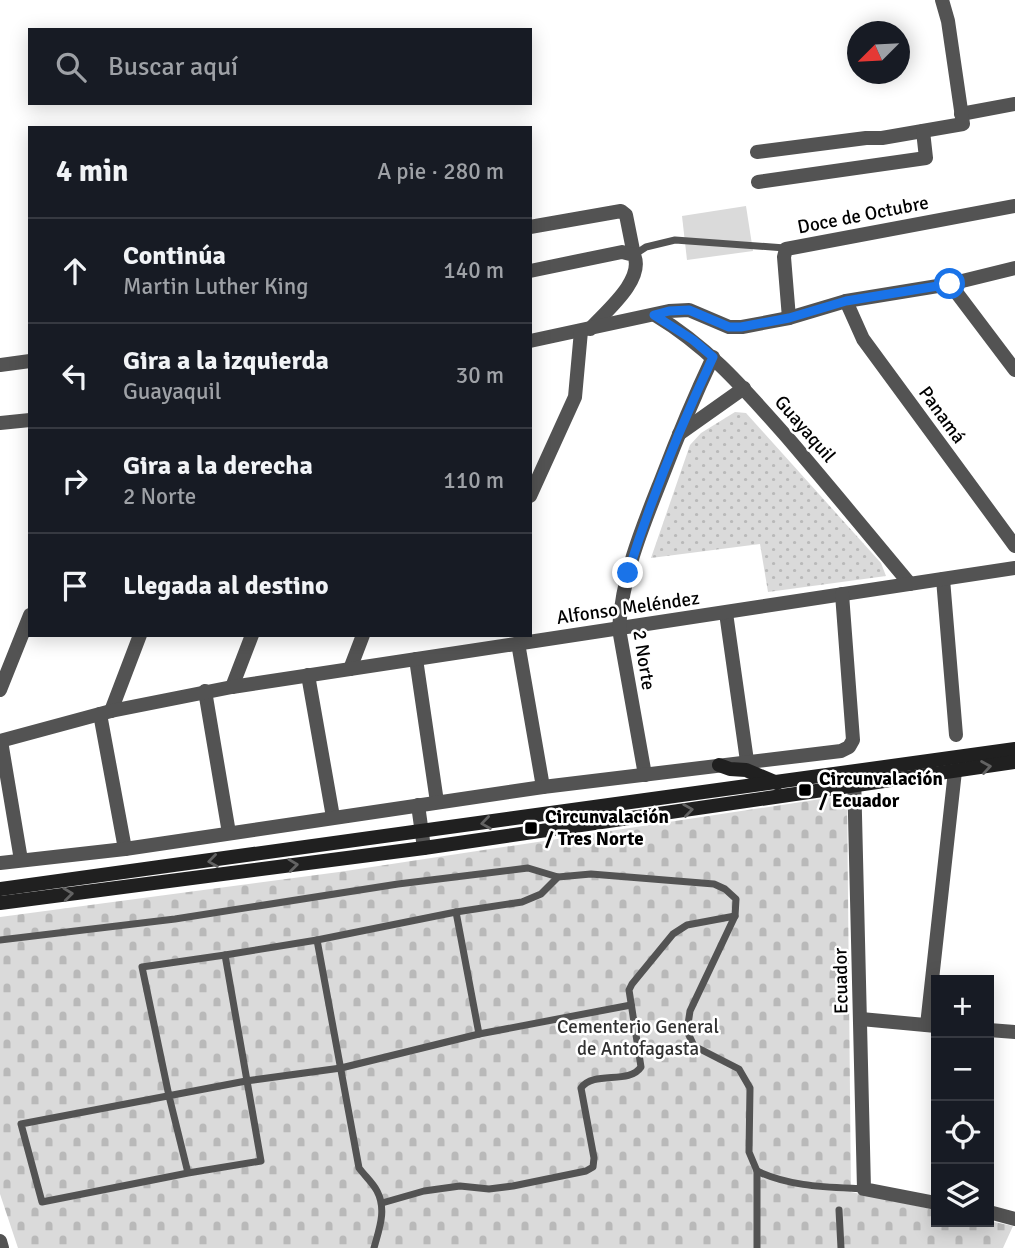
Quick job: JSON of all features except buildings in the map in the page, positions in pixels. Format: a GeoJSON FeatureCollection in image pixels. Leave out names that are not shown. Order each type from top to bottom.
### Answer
{"type":"FeatureCollection","features":[{"type":"Feature","properties":{"kind":"main road"},"geometry":{"type":"LineString","coordinates":[[0,903],[424,848],[854,779],[1015,749]]}},
{"type":"Feature","properties":{"kind":"main road"},"geometry":{"type":"LineString","coordinates":[[0,889],[777,783],[955,771],[1015,762]]}},
{"type":"Feature","properties":{"kind":"main road"},"geometry":{"type":"LineString","coordinates":[[719,765],[746,770],[777,783]]}},
{"type":"Feature","properties":{"kind":"street"},"geometry":{"type":"LineString","coordinates":[[757,152],[962,124],[948,21],[942,0]]}},
{"type":"Feature","properties":{"kind":"street"},"geometry":{"type":"LineString","coordinates":[[961,114],[1015,103]]}},
{"type":"Feature","properties":{"kind":"street"},"geometry":{"type":"LineString","coordinates":[[758,182],[926,158],[923,131]]}},
{"type":"Feature","properties":{"kind":"street","name":"Doce de Octubre"},"geometry":{"type":"LineString","coordinates":[[789,318],[784,257],[786,248],[1015,206]]}},
{"type":"Feature","properties":{"kind":"street"},"geometry":{"type":"LineString","coordinates":[[532,228],[621,211],[626,215],[637,262],[631,284],[586,330],[575,397],[532,492]]}},
{"type":"Feature","properties":{"kind":"street"},"geometry":{"type":"LineString","coordinates":[[532,271],[622,252],[634,255]]}},
{"type":"Feature","properties":{"kind":"street"},"geometry":{"type":"LineString","coordinates":[[532,341],[669,311],[689,310],[729,327],[741,327],[789,318],[846,301],[950,284],[1015,268]]}},
{"type":"Feature","properties":{"kind":"street"},"geometry":{"type":"LineString","coordinates":[[950,284],[1015,370]]}},
{"type":"Feature","properties":{"kind":"street","name":"Panamá"},"geometry":{"type":"LineString","coordinates":[[846,301],[863,340],[1015,546]]}},
{"type":"Feature","properties":{"kind":"street","name":"Guayaquil"},"geometry":{"type":"LineString","coordinates":[[654,315],[685,334],[744,388],[910,584]]}},
{"type":"Feature","properties":{"kind":"street","name":"2 Norte"},"geometry":{"type":"LineString","coordinates":[[645,775],[619,629],[620,606],[644,520],[713,357]]}},
{"type":"Feature","properties":{"kind":"street"},"geometry":{"type":"LineString","coordinates":[[0,365],[28,361]]}},
{"type":"Feature","properties":{"kind":"street"},"geometry":{"type":"LineString","coordinates":[[678,435],[744,388]]}},
{"type":"Feature","properties":{"kind":"street"},"geometry":{"type":"LineString","coordinates":[[0,423],[28,420]]}},
{"type":"Feature","properties":{"kind":"street","name":"Alfonso Meléndez"},"geometry":{"type":"LineString","coordinates":[[0,741],[105,712],[205,691],[1015,568]]}},
{"type":"Feature","properties":{"kind":"street"},"geometry":{"type":"LineString","coordinates":[[943,579],[956,735]]}},
{"type":"Feature","properties":{"kind":"street"},"geometry":{"type":"LineString","coordinates":[[0,863],[125,849],[437,802],[841,751],[849,747],[853,740],[842,594]]}},
{"type":"Feature","properties":{"kind":"street"},"geometry":{"type":"LineString","coordinates":[[726,613],[747,761]]}},
{"type":"Feature","properties":{"kind":"street"},"geometry":{"type":"LineString","coordinates":[[0,690],[28,620]]}},
{"type":"Feature","properties":{"kind":"street"},"geometry":{"type":"LineString","coordinates":[[125,849],[105,712],[140,637]]}},
{"type":"Feature","properties":{"kind":"street"},"geometry":{"type":"LineString","coordinates":[[232,687],[251,637]]}},
{"type":"Feature","properties":{"kind":"street"},"geometry":{"type":"LineString","coordinates":[[350,669],[362,637]]}},
{"type":"Feature","properties":{"kind":"street"},"geometry":{"type":"LineString","coordinates":[[475,650],[477,637]]}},
{"type":"Feature","properties":{"kind":"street"},"geometry":{"type":"LineString","coordinates":[[518,643],[543,788]]}},
{"type":"Feature","properties":{"kind":"street"},"geometry":{"type":"LineString","coordinates":[[416,659],[437,802]]}},
{"type":"Feature","properties":{"kind":"street"},"geometry":{"type":"LineString","coordinates":[[308,676],[333,817]]}},
{"type":"Feature","properties":{"kind":"street"},"geometry":{"type":"LineString","coordinates":[[205,691],[229,833]]}},
{"type":"Feature","properties":{"kind":"street"},"geometry":{"type":"LineString","coordinates":[[0,741],[21,860]]}},
{"type":"Feature","properties":{"kind":"street"},"geometry":{"type":"LineString","coordinates":[[937,975],[955,771]]}},
{"type":"Feature","properties":{"kind":"street","name":"Ecuador"},"geometry":{"type":"LineString","coordinates":[[854,779],[864,1189]]}},
{"type":"Feature","properties":{"kind":"street"},"geometry":{"type":"LineString","coordinates":[[418,805],[424,848]]}},
{"type":"Feature","properties":{"kind":"street"},"geometry":{"type":"LineString","coordinates":[[861,1019],[931,1026]]}},
{"type":"Feature","properties":{"kind":"street"},"geometry":{"type":"LineString","coordinates":[[994,1030],[1015,1032]]}},
{"type":"Feature","properties":{"kind":"street"},"geometry":{"type":"LineString","coordinates":[[864,1189],[931,1202]]}},
{"type":"Feature","properties":{"kind":"street"},"geometry":{"type":"LineString","coordinates":[[994,1213],[1015,1219]]}},
{"type":"Feature","properties":{"kind":"street"},"geometry":{"type":"LineString","coordinates":[[0,1241],[2,1248]]}},
{"type":"Feature","properties":{"kind":"lane"},"geometry":{"type":"LineString","coordinates":[[634,255],[646,247],[675,240],[786,248]]}},
{"type":"Feature","properties":{"kind":"lane"},"geometry":{"type":"LineString","coordinates":[[0,940],[175,919],[398,884],[528,868],[558,877],[591,874],[715,884],[736,899],[735,916],[690,1011],[687,1031],[694,1046],[739,1069],[750,1088],[749,1152],[757,1171],[757,1248]]}},
{"type":"Feature","properties":{"kind":"lane"},"geometry":{"type":"LineString","coordinates":[[188,1173],[142,967],[317,940],[456,912],[522,902],[541,894],[558,877]]}},
{"type":"Feature","properties":{"kind":"lane"},"geometry":{"type":"LineString","coordinates":[[456,912],[479,1034]]}},
{"type":"Feature","properties":{"kind":"lane"},"geometry":{"type":"LineString","coordinates":[[382,1203],[424,1191],[460,1186],[489,1189],[513,1186],[586,1171],[593,1167],[594,1158],[582,1088],[589,1081],[639,1071],[641,1067],[629,990],[632,984],[673,934],[687,925],[735,916]]}},
{"type":"Feature","properties":{"kind":"lane"},"geometry":{"type":"LineString","coordinates":[[317,940],[359,1168],[376,1188],[382,1203],[382,1220],[374,1248]]}},
{"type":"Feature","properties":{"kind":"lane"},"geometry":{"type":"LineString","coordinates":[[225,955],[246,1081],[261,1161],[42,1202],[21,1124],[246,1081],[341,1068],[479,1034],[631,1005]]}},
{"type":"Feature","properties":{"kind":"lane"},"geometry":{"type":"LineString","coordinates":[[757,1171],[774,1179],[801,1185],[864,1189]]}},
{"type":"Feature","properties":{"kind":"lane"},"geometry":{"type":"LineString","coordinates":[[839,1210],[841,1248]]}},
{"type":"Feature","properties":{"kind":"green space"},"geometry":{"type":"Polygon","coordinates":[[[746,206],[753,251],[687,260],[682,216],[746,206]]]}},
{"type":"Feature","properties":{"kind":"green space"},"geometry":{"type":"Polygon","coordinates":[[[735,412],[746,413],[881,563],[886,576],[768,592],[760,544],[651,558],[690,445],[701,433],[735,412]]]}},
{"type":"Feature","properties":{"kind":"green space","name":"Cementerio General de Antofagasta"},"geometry":{"type":"Polygon","coordinates":[[[847,795],[851,1192],[931,1209],[931,1227],[994,1227],[994,1222],[1013,1226],[1003,1248],[18,1248],[0,1194],[0,917],[339,872],[847,795]]]}},
{"type":"Feature","properties":{"kind":"place","name":"Circunvalación / Ecuador"},"geometry":{"type":"Point","coordinates":[805,790]}},
{"type":"Feature","properties":{"kind":"place","name":"Circunvalación / Tres Norte"},"geometry":{"type":"Point","coordinates":[531,828]}},
{"type":"Feature","properties":{"kind":"route"},"geometry":{"type":"LineString","coordinates":[[628,573],[644,520],[670,453],[713,357],[693,340],[654,315],[689,310],[729,327],[741,327],[789,318],[846,301],[950,284]]}}]}
